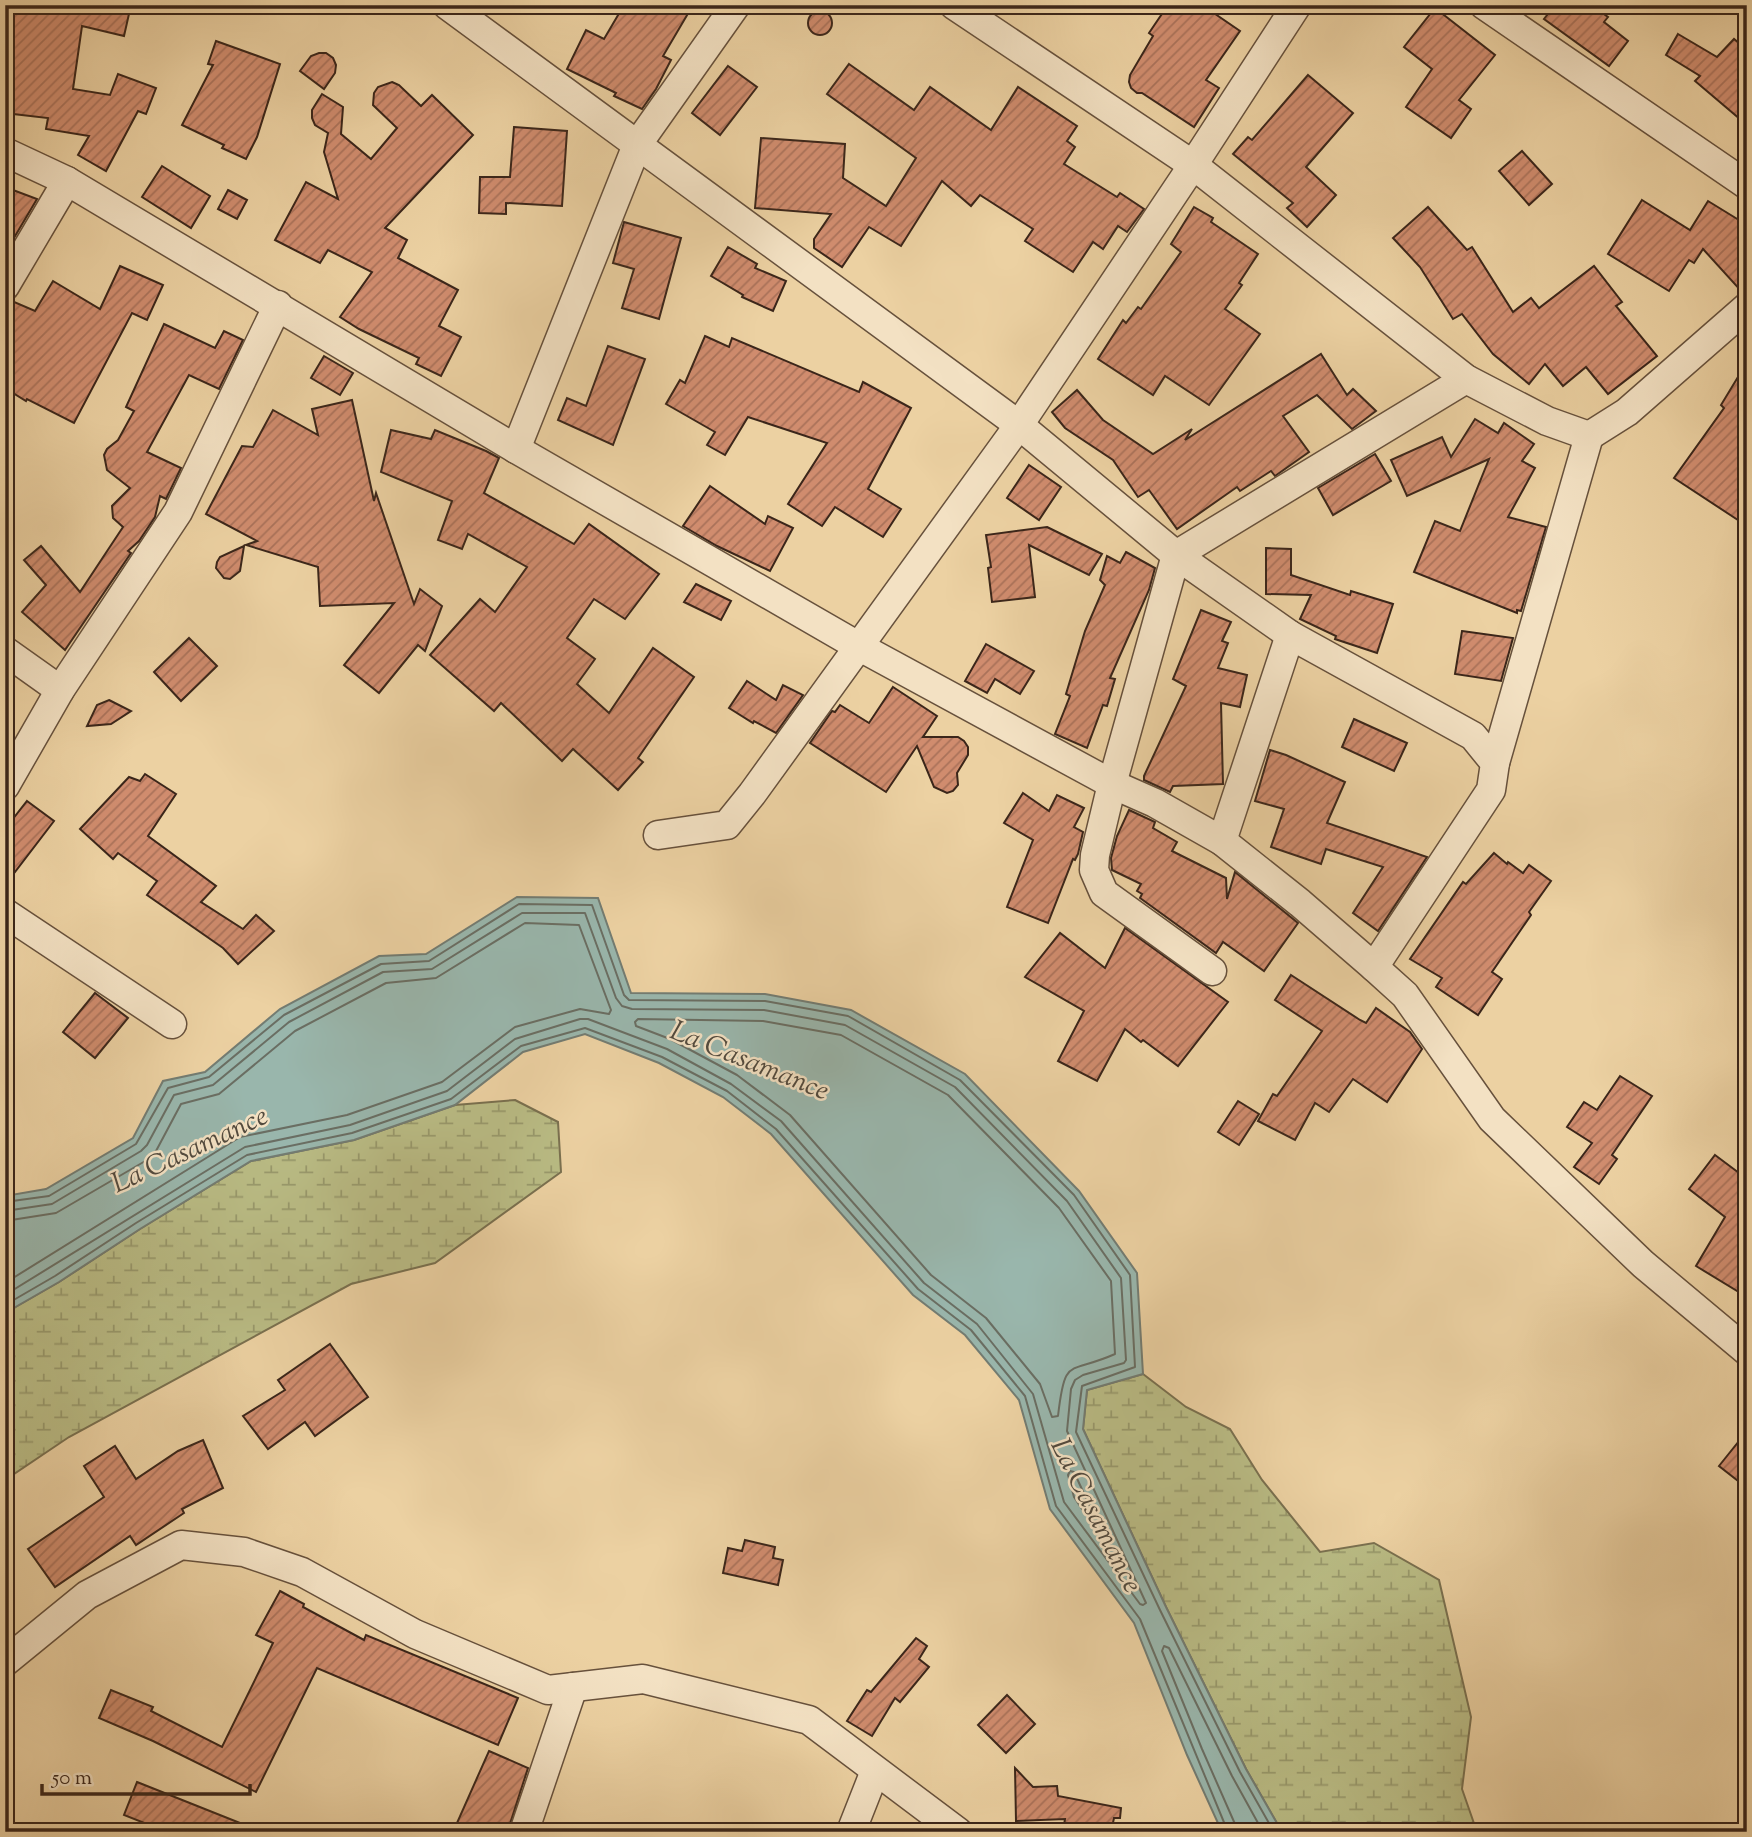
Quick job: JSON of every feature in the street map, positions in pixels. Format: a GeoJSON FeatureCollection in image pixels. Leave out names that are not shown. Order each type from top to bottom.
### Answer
{"type":"FeatureCollection","features":[{"type":"Feature","properties":{"kind":"street"},"geometry":{"type":"LineString","coordinates":[[447,5],[1019,425],[1177,555],[1290,635],[1473,736],[1495,763]]}},
{"type":"Feature","properties":{"kind":"street"},"geometry":{"type":"LineString","coordinates":[[516,449],[637,145],[736,5]]}},
{"type":"Feature","properties":{"kind":"street"},"geometry":{"type":"LineString","coordinates":[[954,5],[1193,165],[1466,379],[1547,421],[1589,436]]}},
{"type":"Feature","properties":{"kind":"street"},"geometry":{"type":"LineString","coordinates":[[658,835],[727,825],[752,794],[1019,425],[1297,5]]}},
{"type":"Feature","properties":{"kind":"street"},"geometry":{"type":"LineString","coordinates":[[1484,5],[1747,185]]}},
{"type":"Feature","properties":{"kind":"street"},"geometry":{"type":"LineString","coordinates":[[5,152],[67,181],[516,449],[858,646],[1112,785],[1155,803],[1222,841],[1300,903],[1405,995],[1492,1119],[1643,1264],[1747,1352]]}},
{"type":"Feature","properties":{"kind":"street"},"geometry":{"type":"LineString","coordinates":[[5,286],[67,181]]}},
{"type":"Feature","properties":{"kind":"street"},"geometry":{"type":"LineString","coordinates":[[5,786],[60,690],[178,512],[278,305]]}},
{"type":"Feature","properties":{"kind":"street"},"geometry":{"type":"LineString","coordinates":[[1374,967],[1491,790],[1495,763],[1589,436],[1627,412],[1747,307]]}},
{"type":"Feature","properties":{"kind":"street"},"geometry":{"type":"LineString","coordinates":[[1212,971],[1104,893],[1094,870],[1095,855],[1112,785],[1177,555],[1466,379]]}},
{"type":"Feature","properties":{"kind":"street"},"geometry":{"type":"LineString","coordinates":[[1222,841],[1290,635]]}},
{"type":"Feature","properties":{"kind":"street"},"geometry":{"type":"LineString","coordinates":[[5,651],[60,690]]}},
{"type":"Feature","properties":{"kind":"street"},"geometry":{"type":"LineString","coordinates":[[5,913],[172,1024]]}},
{"type":"Feature","properties":{"kind":"street"},"geometry":{"type":"LineString","coordinates":[[5,1662],[87,1595],[181,1545],[244,1552],[302,1572],[415,1634],[548,1690],[643,1679],[809,1720],[958,1832]]}},
{"type":"Feature","properties":{"kind":"street"},"geometry":{"type":"LineString","coordinates":[[524,1832],[573,1687]]}},
{"type":"Feature","properties":{"kind":"street"},"geometry":{"type":"LineString","coordinates":[[851,1832],[875,1772]]}},
{"type":"Feature","properties":{"kind":"green space"},"geometry":{"type":"Polygon","coordinates":[[[515,1100],[558,1122],[561,1172],[435,1263],[351,1284],[69,1437],[5,1480],[5,1313],[251,1161],[354,1140],[455,1105],[515,1100]]]}},
{"type":"Feature","properties":{"kind":"green space"},"geometry":{"type":"Polygon","coordinates":[[[1143,1374],[1186,1407],[1230,1429],[1262,1480],[1320,1552],[1374,1543],[1439,1580],[1471,1717],[1462,1789],[1477,1832],[1282,1832],[1246,1769],[1166,1607],[1083,1429],[1087,1390],[1143,1374]]]}},
{"type":"Feature","properties":{"kind":"water","name":"La Casamance"},"geometry":{"type":"Polygon","coordinates":[[[517,897],[598,898],[631,993],[765,994],[851,1010],[965,1074],[1079,1191],[1137,1273],[1143,1374],[1087,1390],[1083,1429],[1166,1607],[1246,1769],[1282,1832],[1222,1832],[1187,1755],[1134,1623],[1050,1509],[1019,1400],[965,1335],[913,1295],[771,1134],[723,1097],[659,1063],[585,1034],[523,1052],[455,1105],[354,1140],[251,1161],[5,1313],[5,1196],[46,1189],[133,1138],[163,1081],[205,1072],[280,1009],[379,956],[426,954],[517,897]]]}},
{"type":"Feature","properties":{"kind":"building"},"geometry":{"type":"Polygon","coordinates":[[[10,5],[131,5],[124,36],[82,26],[73,89],[110,95],[118,74],[156,88],[146,114],[138,111],[106,171],[78,155],[89,136],[46,129],[48,118],[5,113],[5,27],[10,5]]]}},
{"type":"Feature","properties":{"kind":"building"},"geometry":{"type":"Polygon","coordinates":[[[624,5],[693,5],[663,56],[671,60],[642,109],[567,69],[586,30],[604,39],[624,5]]]}},
{"type":"Feature","properties":{"kind":"building"},"geometry":{"type":"Polygon","coordinates":[[[1168,5],[1202,5],[1240,31],[1206,80],[1219,88],[1194,127],[1142,93],[1137,93],[1129,82],[1130,75],[1153,36],[1149,33],[1168,5]]]}},
{"type":"Feature","properties":{"kind":"building"},"geometry":{"type":"Polygon","coordinates":[[[1555,5],[1591,5],[1608,17],[1604,22],[1628,41],[1609,66],[1544,19],[1555,5]]]}},
{"type":"Feature","properties":{"kind":"building"},"geometry":{"type":"Polygon","coordinates":[[[1435,8],[1495,55],[1459,100],[1471,109],[1451,138],[1406,107],[1432,69],[1404,47],[1435,8]]]}},
{"type":"Feature","properties":{"kind":"building"},"geometry":{"type":"Polygon","coordinates":[[[820,11],[829,14],[832,23],[829,32],[820,35],[811,32],[808,23],[811,14],[820,11]]]}},
{"type":"Feature","properties":{"kind":"building"},"geometry":{"type":"Polygon","coordinates":[[[1678,34],[1717,57],[1734,39],[1747,50],[1747,125],[1695,81],[1700,76],[1666,55],[1678,34]]]}},
{"type":"Feature","properties":{"kind":"building"},"geometry":{"type":"Polygon","coordinates":[[[216,41],[280,64],[257,137],[246,159],[182,125],[213,65],[208,64],[216,41]]]}},
{"type":"Feature","properties":{"kind":"building"},"geometry":{"type":"Polygon","coordinates":[[[326,53],[333,58],[336,65],[335,73],[324,89],[300,71],[311,56],[326,53]]]}},
{"type":"Feature","properties":{"kind":"building"},"geometry":{"type":"Polygon","coordinates":[[[849,64],[914,110],[930,87],[991,130],[1018,87],[1077,126],[1067,141],[1075,147],[1064,164],[1117,197],[1120,193],[1144,209],[1127,232],[1118,226],[1103,249],[1093,242],[1073,272],[1025,241],[1033,229],[980,195],[971,206],[942,181],[901,246],[869,227],[842,267],[814,248],[814,239],[831,214],[755,208],[761,138],[845,144],[843,178],[886,206],[916,158],[827,94],[849,64]]]}},
{"type":"Feature","properties":{"kind":"building"},"geometry":{"type":"Polygon","coordinates":[[[728,66],[757,87],[720,135],[692,113],[728,66]]]}},
{"type":"Feature","properties":{"kind":"building"},"geometry":{"type":"Polygon","coordinates":[[[1308,75],[1353,113],[1306,167],[1336,195],[1307,227],[1287,208],[1293,203],[1233,154],[1248,137],[1252,140],[1308,75]]]}},
{"type":"Feature","properties":{"kind":"building"},"geometry":{"type":"Polygon","coordinates":[[[392,82],[399,85],[421,106],[432,95],[473,135],[385,228],[407,240],[398,258],[458,290],[439,326],[461,337],[441,376],[416,364],[419,358],[340,317],[372,272],[328,250],[320,263],[275,240],[306,182],[338,199],[324,152],[328,133],[315,125],[312,118],[312,110],[322,94],[343,107],[341,134],[371,159],[397,128],[373,105],[374,93],[378,87],[392,82]]]}},
{"type":"Feature","properties":{"kind":"building"},"geometry":{"type":"Polygon","coordinates":[[[514,127],[567,131],[562,206],[506,203],[506,214],[479,213],[480,177],[510,177],[514,127]]]}},
{"type":"Feature","properties":{"kind":"building"},"geometry":{"type":"Polygon","coordinates":[[[1522,151],[1552,184],[1529,205],[1499,171],[1522,151]]]}},
{"type":"Feature","properties":{"kind":"building"},"geometry":{"type":"Polygon","coordinates":[[[162,166],[210,196],[191,228],[142,197],[162,166]]]}},
{"type":"Feature","properties":{"kind":"building"},"geometry":{"type":"Polygon","coordinates":[[[5,187],[37,199],[5,253],[5,187]]]}},
{"type":"Feature","properties":{"kind":"building"},"geometry":{"type":"Polygon","coordinates":[[[228,190],[247,200],[237,219],[218,209],[228,190]]]}},
{"type":"Feature","properties":{"kind":"building"},"geometry":{"type":"Polygon","coordinates":[[[1642,200],[1690,230],[1708,201],[1747,225],[1747,291],[1742,292],[1703,249],[1694,263],[1689,260],[1669,291],[1608,254],[1642,200]]]}},
{"type":"Feature","properties":{"kind":"building"},"geometry":{"type":"Polygon","coordinates":[[[1194,207],[1213,218],[1211,222],[1258,254],[1239,283],[1242,285],[1225,309],[1260,334],[1209,405],[1165,376],[1153,395],[1098,359],[1123,320],[1126,323],[1138,307],[1141,309],[1181,252],[1171,244],[1194,207]]]}},
{"type":"Feature","properties":{"kind":"building"},"geometry":{"type":"Polygon","coordinates":[[[1428,207],[1467,250],[1472,247],[1513,312],[1531,298],[1539,308],[1594,266],[1622,302],[1616,306],[1657,356],[1608,394],[1586,367],[1563,386],[1545,364],[1529,384],[1493,354],[1462,314],[1453,319],[1420,267],[1393,238],[1428,207]]]}},
{"type":"Feature","properties":{"kind":"building"},"geometry":{"type":"Polygon","coordinates":[[[624,222],[681,238],[659,319],[622,308],[634,269],[613,263],[624,222]]]}},
{"type":"Feature","properties":{"kind":"building"},"geometry":{"type":"Polygon","coordinates":[[[728,247],[757,264],[755,268],[786,281],[773,311],[742,297],[743,295],[711,276],[728,247]]]}},
{"type":"Feature","properties":{"kind":"building"},"geometry":{"type":"Polygon","coordinates":[[[120,266],[163,285],[147,320],[132,313],[74,423],[5,388],[5,303],[12,301],[35,311],[53,281],[100,309],[120,266]]]}},
{"type":"Feature","properties":{"kind":"building"},"geometry":{"type":"Polygon","coordinates":[[[164,324],[215,348],[224,331],[243,340],[219,389],[189,375],[147,452],[181,468],[166,499],[160,496],[155,517],[139,541],[128,551],[131,553],[65,650],[22,612],[46,585],[24,560],[41,546],[80,592],[123,527],[113,518],[112,506],[130,488],[107,470],[104,455],[118,440],[134,411],[126,407],[164,324]]]}},
{"type":"Feature","properties":{"kind":"building"},"geometry":{"type":"Polygon","coordinates":[[[705,336],[729,347],[732,338],[859,392],[863,382],[911,408],[868,489],[901,509],[883,537],[835,507],[822,526],[788,504],[827,443],[748,417],[725,455],[707,445],[715,432],[666,404],[680,380],[685,383],[705,336]]]}},
{"type":"Feature","properties":{"kind":"building"},"geometry":{"type":"Polygon","coordinates":[[[608,346],[645,359],[613,445],[558,420],[567,398],[586,406],[608,346]]]}},
{"type":"Feature","properties":{"kind":"building"},"geometry":{"type":"Polygon","coordinates":[[[1321,354],[1347,395],[1353,389],[1376,411],[1352,429],[1317,395],[1283,416],[1309,452],[1275,476],[1271,471],[1240,491],[1237,487],[1177,529],[1149,490],[1138,497],[1113,460],[1065,428],[1052,412],[1077,390],[1103,420],[1153,454],[1192,429],[1185,440],[1321,354]]]}},
{"type":"Feature","properties":{"kind":"building"},"geometry":{"type":"Polygon","coordinates":[[[324,356],[353,373],[340,395],[311,378],[324,356]]]}},
{"type":"Feature","properties":{"kind":"building"},"geometry":{"type":"Polygon","coordinates":[[[1747,362],[1747,526],[1674,478],[1724,408],[1721,405],[1747,362]]]}},
{"type":"Feature","properties":{"kind":"building"},"geometry":{"type":"Polygon","coordinates":[[[352,400],[374,501],[376,493],[414,604],[420,589],[442,606],[425,651],[418,645],[379,693],[344,665],[394,603],[320,606],[318,567],[246,545],[257,541],[206,514],[242,446],[253,447],[273,410],[318,435],[312,409],[352,400]]]}},
{"type":"Feature","properties":{"kind":"building"},"geometry":{"type":"Polygon","coordinates":[[[1475,419],[1498,433],[1504,423],[1534,444],[1522,461],[1535,468],[1508,517],[1546,527],[1521,611],[1517,610],[1517,613],[1414,572],[1435,521],[1460,531],[1489,459],[1407,496],[1391,460],[1442,437],[1451,457],[1475,419]]]}},
{"type":"Feature","properties":{"kind":"building"},"geometry":{"type":"Polygon","coordinates":[[[391,430],[431,439],[435,430],[486,451],[499,458],[484,493],[574,544],[589,524],[659,574],[625,619],[594,599],[567,638],[595,659],[577,684],[609,713],[653,648],[694,677],[638,758],[643,762],[618,790],[573,749],[562,761],[501,703],[494,711],[430,655],[480,599],[495,612],[527,567],[468,534],[462,549],[438,540],[452,501],[381,472],[391,430]]]}},
{"type":"Feature","properties":{"kind":"building"},"geometry":{"type":"Polygon","coordinates":[[[1375,454],[1391,481],[1333,515],[1318,488],[1375,454]]]}},
{"type":"Feature","properties":{"kind":"building"},"geometry":{"type":"Polygon","coordinates":[[[1029,465],[1061,487],[1039,520],[1007,498],[1029,465]]]}},
{"type":"Feature","properties":{"kind":"building"},"geometry":{"type":"Polygon","coordinates":[[[710,486],[765,524],[768,516],[793,528],[770,571],[717,546],[683,526],[710,486]]]}},
{"type":"Feature","properties":{"kind":"building"},"geometry":{"type":"Polygon","coordinates":[[[1047,527],[1102,554],[1089,575],[1029,545],[1035,597],[992,602],[988,568],[991,567],[986,535],[1047,527]]]}},
{"type":"Feature","properties":{"kind":"building"},"geometry":{"type":"Polygon","coordinates":[[[244,546],[240,571],[230,579],[224,578],[216,568],[220,557],[244,546]]]}},
{"type":"Feature","properties":{"kind":"building"},"geometry":{"type":"Polygon","coordinates":[[[1266,548],[1291,549],[1291,575],[1350,595],[1351,591],[1393,604],[1377,653],[1335,639],[1336,636],[1300,619],[1311,595],[1266,594],[1266,548]]]}},
{"type":"Feature","properties":{"kind":"building"},"geometry":{"type":"Polygon","coordinates":[[[1126,552],[1155,568],[1149,590],[1110,678],[1115,679],[1107,706],[1103,705],[1087,748],[1055,734],[1070,696],[1066,694],[1085,631],[1105,585],[1100,580],[1107,556],[1120,563],[1126,552]]]}},
{"type":"Feature","properties":{"kind":"building"},"geometry":{"type":"Polygon","coordinates":[[[696,584],[731,601],[721,620],[684,602],[696,584]]]}},
{"type":"Feature","properties":{"kind":"building"},"geometry":{"type":"Polygon","coordinates":[[[1201,610],[1231,622],[1222,641],[1228,643],[1218,668],[1247,675],[1240,707],[1221,703],[1223,784],[1173,786],[1170,792],[1144,780],[1144,776],[1186,686],[1173,679],[1201,610]]]}},
{"type":"Feature","properties":{"kind":"building"},"geometry":{"type":"Polygon","coordinates":[[[1462,631],[1513,638],[1501,681],[1455,674],[1462,631]]]}},
{"type":"Feature","properties":{"kind":"building"},"geometry":{"type":"Polygon","coordinates":[[[189,638],[217,666],[181,701],[154,672],[189,638]]]}},
{"type":"Feature","properties":{"kind":"building"},"geometry":{"type":"Polygon","coordinates":[[[986,644],[1034,671],[1020,694],[995,679],[987,693],[965,681],[986,644]]]}},
{"type":"Feature","properties":{"kind":"building"},"geometry":{"type":"Polygon","coordinates":[[[747,681],[776,700],[783,685],[803,695],[776,733],[729,708],[747,681]]]}},
{"type":"Feature","properties":{"kind":"building"},"geometry":{"type":"Polygon","coordinates":[[[893,687],[937,716],[923,737],[958,737],[968,747],[968,755],[957,773],[958,785],[953,791],[947,793],[934,787],[917,746],[886,792],[810,743],[832,711],[835,712],[840,705],[869,723],[893,687]]]}},
{"type":"Feature","properties":{"kind":"building"},"geometry":{"type":"Polygon","coordinates":[[[109,700],[131,711],[111,724],[87,726],[97,705],[109,700]]]}},
{"type":"Feature","properties":{"kind":"building"},"geometry":{"type":"Polygon","coordinates":[[[1354,719],[1407,743],[1394,771],[1342,747],[1354,719]]]}},
{"type":"Feature","properties":{"kind":"building"},"geometry":{"type":"Polygon","coordinates":[[[1270,750],[1345,782],[1327,823],[1427,857],[1378,931],[1353,913],[1383,867],[1326,849],[1321,864],[1271,847],[1284,809],[1255,801],[1270,750]]]}},
{"type":"Feature","properties":{"kind":"building"},"geometry":{"type":"Polygon","coordinates":[[[145,774],[176,794],[148,836],[216,886],[201,902],[243,929],[256,915],[274,931],[238,964],[223,948],[147,895],[157,881],[118,853],[113,859],[80,829],[129,777],[140,781],[145,774]]]}},
{"type":"Feature","properties":{"kind":"building"},"geometry":{"type":"Polygon","coordinates":[[[1023,793],[1049,811],[1057,795],[1084,808],[1074,827],[1083,832],[1078,854],[1075,860],[1073,859],[1048,923],[1007,907],[1033,840],[1004,823],[1023,793]]]}},
{"type":"Feature","properties":{"kind":"building"},"geometry":{"type":"Polygon","coordinates":[[[27,801],[54,821],[5,885],[5,829],[27,801]]]}},
{"type":"Feature","properties":{"kind":"building"},"geometry":{"type":"Polygon","coordinates":[[[1129,810],[1155,822],[1153,828],[1177,842],[1172,851],[1226,878],[1227,899],[1235,872],[1298,923],[1264,971],[1223,942],[1216,953],[1140,898],[1142,894],[1137,891],[1141,884],[1112,870],[1111,858],[1117,836],[1129,810]]]}},
{"type":"Feature","properties":{"kind":"building"},"geometry":{"type":"Polygon","coordinates":[[[1494,853],[1523,873],[1529,865],[1551,881],[1492,972],[1502,979],[1478,1015],[1436,987],[1442,978],[1410,959],[1463,882],[1466,884],[1494,853]]]}},
{"type":"Feature","properties":{"kind":"building"},"geometry":{"type":"Polygon","coordinates":[[[1125,928],[1228,1002],[1178,1066],[1125,1029],[1097,1081],[1058,1061],[1084,1011],[1025,977],[1060,933],[1105,968],[1125,928]]]}},
{"type":"Feature","properties":{"kind":"building"},"geometry":{"type":"Polygon","coordinates":[[[1291,975],[1366,1023],[1376,1008],[1410,1032],[1422,1049],[1387,1102],[1353,1079],[1329,1112],[1315,1103],[1295,1140],[1258,1121],[1273,1094],[1277,1096],[1322,1031],[1275,1000],[1291,975]]]}},
{"type":"Feature","properties":{"kind":"building"},"geometry":{"type":"Polygon","coordinates":[[[95,993],[128,1018],[95,1058],[63,1032],[95,993]]]}},
{"type":"Feature","properties":{"kind":"building"},"geometry":{"type":"Polygon","coordinates":[[[1620,1076],[1652,1096],[1612,1155],[1617,1159],[1599,1184],[1574,1167],[1592,1143],[1567,1127],[1584,1102],[1597,1110],[1620,1076]]]}},
{"type":"Feature","properties":{"kind":"building"},"geometry":{"type":"Polygon","coordinates":[[[1238,1101],[1259,1114],[1239,1145],[1218,1132],[1238,1101]]]}},
{"type":"Feature","properties":{"kind":"building"},"geometry":{"type":"Polygon","coordinates":[[[1715,1155],[1747,1179],[1747,1297],[1696,1266],[1725,1217],[1689,1189],[1715,1155]]]}},
{"type":"Feature","properties":{"kind":"building"},"geometry":{"type":"Polygon","coordinates":[[[330,1344],[368,1397],[315,1436],[305,1422],[268,1449],[243,1416],[285,1390],[278,1380],[330,1344]]]}},
{"type":"Feature","properties":{"kind":"building"},"geometry":{"type":"Polygon","coordinates":[[[1747,1431],[1747,1488],[1719,1466],[1747,1431]]]}},
{"type":"Feature","properties":{"kind":"building"},"geometry":{"type":"Polygon","coordinates":[[[203,1440],[223,1488],[182,1509],[184,1513],[136,1545],[130,1536],[55,1587],[28,1549],[104,1497],[84,1466],[115,1446],[136,1479],[178,1451],[203,1440]]]}},
{"type":"Feature","properties":{"kind":"building"},"geometry":{"type":"Polygon","coordinates":[[[745,1540],[775,1547],[773,1558],[783,1560],[778,1585],[723,1573],[728,1548],[742,1551],[745,1540]]]}},
{"type":"Feature","properties":{"kind":"building"},"geometry":{"type":"Polygon","coordinates":[[[280,1591],[304,1604],[303,1607],[364,1640],[366,1635],[518,1698],[498,1745],[317,1668],[256,1792],[153,1741],[99,1718],[111,1690],[153,1707],[151,1711],[222,1747],[273,1643],[256,1635],[280,1591]]]}},
{"type":"Feature","properties":{"kind":"building"},"geometry":{"type":"Polygon","coordinates":[[[916,1638],[927,1646],[919,1659],[929,1667],[900,1702],[895,1698],[872,1736],[847,1721],[867,1690],[871,1692],[916,1638]]]}},
{"type":"Feature","properties":{"kind":"building"},"geometry":{"type":"Polygon","coordinates":[[[1007,1695],[1035,1724],[1006,1753],[978,1725],[1007,1695]]]}},
{"type":"Feature","properties":{"kind":"building"},"geometry":{"type":"Polygon","coordinates":[[[489,1751],[528,1768],[508,1830],[453,1832],[489,1751]]]}},
{"type":"Feature","properties":{"kind":"building"},"geometry":{"type":"Polygon","coordinates":[[[1015,1768],[1033,1787],[1057,1786],[1058,1796],[1121,1808],[1120,1818],[1114,1818],[1111,1832],[1063,1832],[1065,1819],[1016,1821],[1015,1768]]]}},
{"type":"Feature","properties":{"kind":"building"},"geometry":{"type":"Polygon","coordinates":[[[137,1782],[260,1832],[167,1832],[124,1815],[137,1782]]]}}]}
